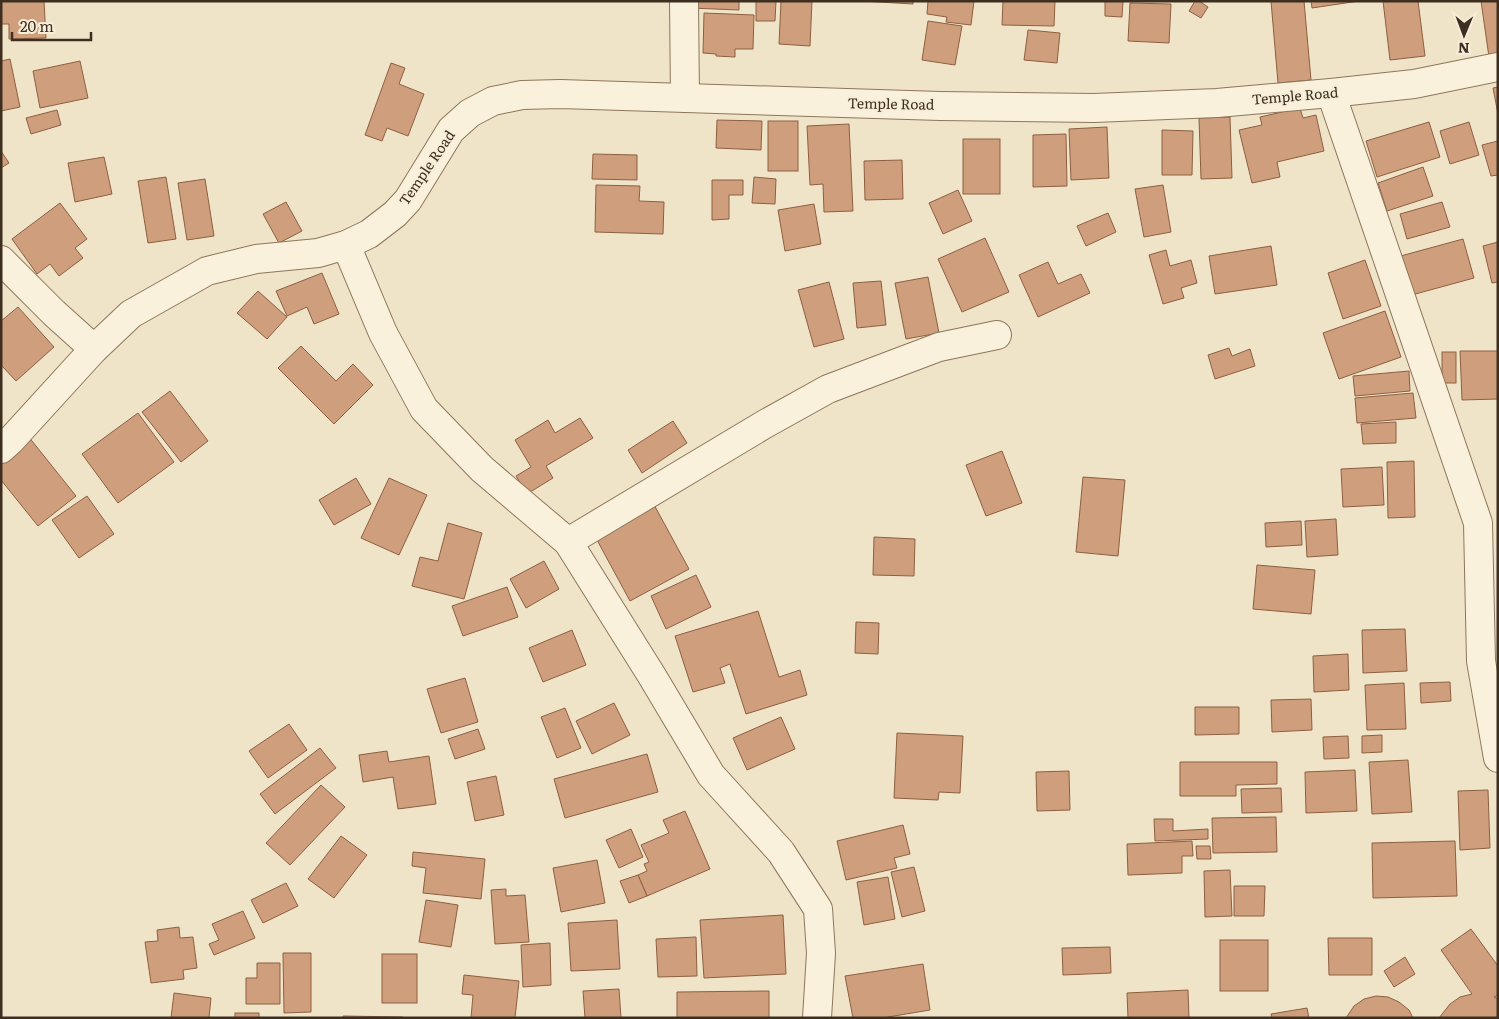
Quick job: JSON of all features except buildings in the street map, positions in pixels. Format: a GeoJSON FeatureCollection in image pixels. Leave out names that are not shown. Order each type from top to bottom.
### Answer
{"type":"FeatureCollection","features":[{"type":"Feature","properties":{"kind":"street"},"geometry":{"type":"LineString","coordinates":[[684,1],[685,98]]}},
{"type":"Feature","properties":{"kind":"street","name":"Temple Road"},"geometry":{"type":"LineString","coordinates":[[1,449],[12,440],[94,349],[131,314],[207,271],[256,259],[318,253],[346,245],[369,234],[396,214],[408,200],[451,130],[470,113],[493,101],[522,95],[560,94],[940,106],[1094,108],[1217,103],[1331,93],[1414,84],[1498,68]]}},
{"type":"Feature","properties":{"kind":"street"},"geometry":{"type":"LineString","coordinates":[[1331,93],[1488,520],[1481,661],[1498,758]]}},
{"type":"Feature","properties":{"kind":"street"},"geometry":{"type":"LineString","coordinates":[[346,245],[383,333],[424,409],[482,470],[568,542],[652,676],[711,776],[781,852],[818,910],[821,953],[818,1018]]}},
{"type":"Feature","properties":{"kind":"street"},"geometry":{"type":"LineString","coordinates":[[1,260],[54,313],[94,349]]}},
{"type":"Feature","properties":{"kind":"street"},"geometry":{"type":"LineString","coordinates":[[568,542],[764,424],[828,389],[939,348],[997,335]]}}]}
